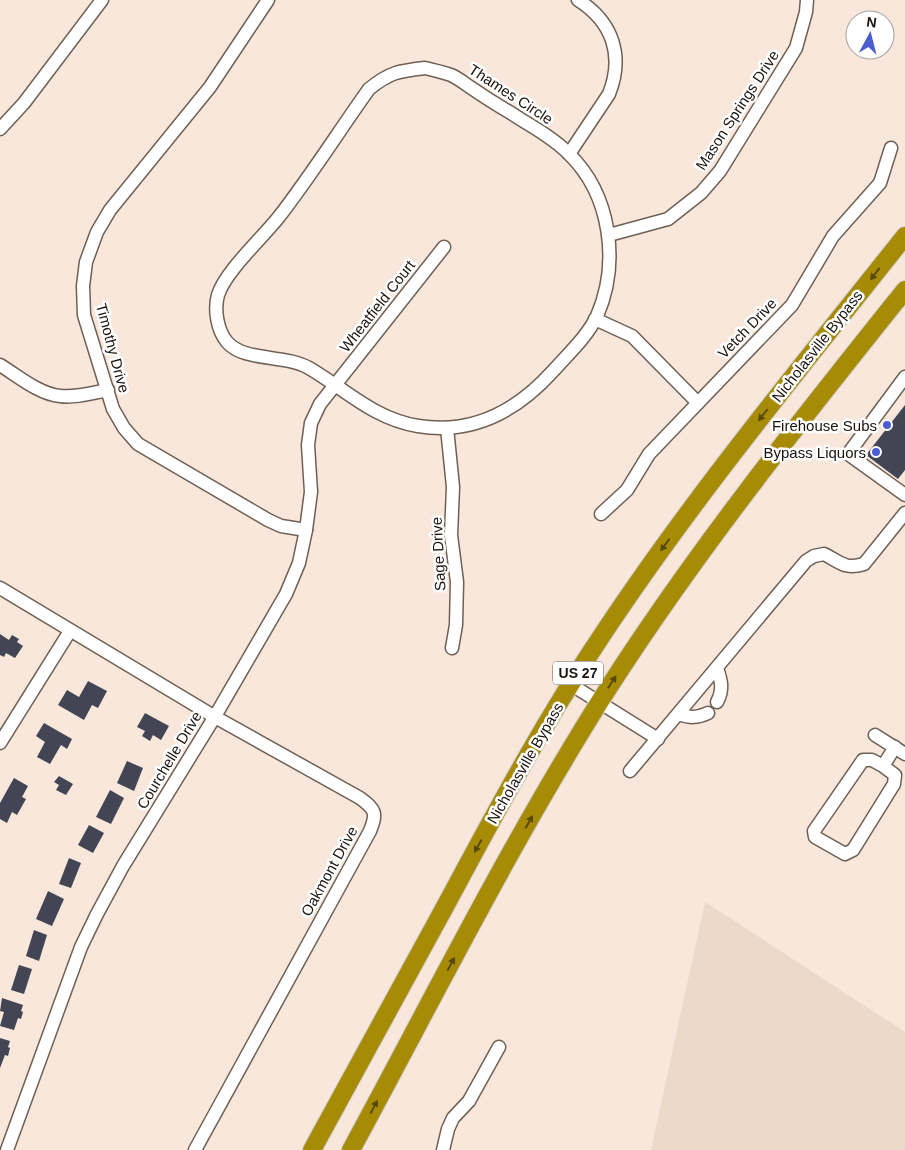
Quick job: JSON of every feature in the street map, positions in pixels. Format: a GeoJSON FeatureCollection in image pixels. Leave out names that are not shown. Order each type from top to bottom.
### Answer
{"type":"FeatureCollection","features":[{"type":"Feature","properties":{"kind":"highway","name":"Nicholasville Bypass"},"geometry":{"type":"LineString","coordinates":[[312,1150],[502,801],[570,684],[692,507],[905,236]]}},
{"type":"Feature","properties":{"kind":"highway","name":"US 27"},"geometry":{"type":"LineString","coordinates":[[351,1150],[516,845],[600,702],[662,608],[726,518],[905,290]]}},
{"type":"Feature","properties":{"kind":"street"},"geometry":{"type":"LineString","coordinates":[[0,129],[24,103],[102,0]]}},
{"type":"Feature","properties":{"kind":"street","name":"Timothy Drive"},"geometry":{"type":"LineString","coordinates":[[268,0],[210,86],[110,210],[97,232],[86,262],[83,286],[84,315],[113,409],[124,428],[138,444],[268,520],[281,526],[306,530]]}},
{"type":"Feature","properties":{"kind":"street"},"geometry":{"type":"LineString","coordinates":[[569,154],[609,94],[613,84],[616,64],[613,43],[605,23],[590,8],[578,0]]}},
{"type":"Feature","properties":{"kind":"street","name":"Mason Springs Drive"},"geometry":{"type":"LineString","coordinates":[[609,235],[668,218],[701,193],[720,171],[796,48],[806,12],[807,0]]}},
{"type":"Feature","properties":{"kind":"street","name":"Thames Circle"},"geometry":{"type":"LineString","coordinates":[[425,68],[451,75],[552,140],[569,154],[585,173],[599,198],[609,235],[608,282],[595,319],[585,336],[537,389],[514,407],[482,421],[447,428],[417,426],[384,417],[300,363],[286,359],[246,354],[227,342],[218,324],[216,311],[218,296],[225,280],[279,217],[369,88],[384,76],[401,70],[425,68]]}},
{"type":"Feature","properties":{"kind":"street","name":"Vetch Drive"},"geometry":{"type":"LineString","coordinates":[[602,514],[627,490],[649,454],[792,305],[833,236],[880,183],[891,148]]}},
{"type":"Feature","properties":{"kind":"street","name":"Wheatfield Court"},"geometry":{"type":"LineString","coordinates":[[334,386],[444,246]]}},
{"type":"Feature","properties":{"kind":"street"},"geometry":{"type":"LineString","coordinates":[[595,319],[632,336],[698,404]]}},
{"type":"Feature","properties":{"kind":"street"},"geometry":{"type":"LineString","coordinates":[[0,365],[42,390],[59,396],[80,396],[108,390]]}},
{"type":"Feature","properties":{"kind":"street"},"geometry":{"type":"LineString","coordinates":[[905,377],[848,454],[905,495]]}},
{"type":"Feature","properties":{"kind":"street","name":"Courchelle Drive"},"geometry":{"type":"LineString","coordinates":[[7,1150],[81,947],[93,922],[124,866],[215,717],[286,594],[299,563],[306,530],[311,492],[308,445],[311,423],[320,404],[334,386]]}},
{"type":"Feature","properties":{"kind":"street","name":"Sage Drive"},"geometry":{"type":"LineString","coordinates":[[447,428],[452,487],[451,535],[457,582],[456,625],[452,648]]}},
{"type":"Feature","properties":{"kind":"street"},"geometry":{"type":"LineString","coordinates":[[630,771],[806,561],[814,556],[824,554],[846,567],[864,564],[902,518]]}},
{"type":"Feature","properties":{"kind":"street","name":"Oakmont Drive"},"geometry":{"type":"LineString","coordinates":[[0,588],[215,717],[360,798],[371,807],[375,814],[375,819],[365,840],[195,1150]]}},
{"type":"Feature","properties":{"kind":"street"},"geometry":{"type":"LineString","coordinates":[[0,743],[70,631]]}},
{"type":"Feature","properties":{"kind":"street"},"geometry":{"type":"LineString","coordinates":[[717,668],[721,680],[722,693],[717,702]]}},
{"type":"Feature","properties":{"kind":"street"},"geometry":{"type":"LineString","coordinates":[[570,684],[658,739]]}},
{"type":"Feature","properties":{"kind":"street"},"geometry":{"type":"LineString","coordinates":[[679,714],[698,718],[708,713]]}},
{"type":"Feature","properties":{"kind":"street"},"geometry":{"type":"LineString","coordinates":[[876,735],[900,751],[883,766]]}},
{"type":"Feature","properties":{"kind":"street"},"geometry":{"type":"LineString","coordinates":[[863,760],[872,760],[883,766],[895,775],[894,784],[853,850],[845,854],[815,837],[814,831],[863,760]]}},
{"type":"Feature","properties":{"kind":"street"},"geometry":{"type":"LineString","coordinates":[[443,1150],[448,1129],[454,1118],[469,1101],[499,1047]]}},
{"type":"Feature","properties":{"kind":"shaded area"},"geometry":{"type":"Polygon","coordinates":[[[705,902],[905,1032],[905,1150],[651,1150],[705,902]]]}},
{"type":"Feature","properties":{"kind":"building"},"geometry":{"type":"Polygon","coordinates":[[[905,405],[905,470],[898,479],[866,455],[905,405]]]}},
{"type":"Feature","properties":{"kind":"building"},"geometry":{"type":"Polygon","coordinates":[[[0,634],[9,640],[12,635],[19,639],[17,642],[23,646],[15,658],[6,653],[4,657],[0,655],[0,634]]]}},
{"type":"Feature","properties":{"kind":"building"},"geometry":{"type":"Polygon","coordinates":[[[88,681],[107,691],[98,708],[92,705],[84,720],[58,705],[67,690],[79,697],[88,681]]]}},
{"type":"Feature","properties":{"kind":"building"},"geometry":{"type":"Polygon","coordinates":[[[145,713],[169,726],[161,740],[153,735],[150,741],[142,736],[145,731],[137,727],[145,713]]]}},
{"type":"Feature","properties":{"kind":"building"},"geometry":{"type":"Polygon","coordinates":[[[44,723],[72,739],[67,749],[61,745],[50,764],[37,757],[45,742],[36,736],[44,723]]]}},
{"type":"Feature","properties":{"kind":"building"},"geometry":{"type":"Polygon","coordinates":[[[127,761],[143,768],[134,791],[117,783],[127,761]]]}},
{"type":"Feature","properties":{"kind":"building"},"geometry":{"type":"Polygon","coordinates":[[[59,776],[73,784],[66,795],[56,790],[59,785],[54,782],[59,776]]]}},
{"type":"Feature","properties":{"kind":"building"},"geometry":{"type":"Polygon","coordinates":[[[14,778],[28,786],[22,797],[26,799],[17,815],[12,812],[7,823],[0,819],[0,803],[14,778]]]}},
{"type":"Feature","properties":{"kind":"building"},"geometry":{"type":"Polygon","coordinates":[[[110,790],[124,798],[111,824],[96,817],[110,790]]]}},
{"type":"Feature","properties":{"kind":"building"},"geometry":{"type":"Polygon","coordinates":[[[89,825],[104,833],[93,853],[78,845],[89,825]]]}},
{"type":"Feature","properties":{"kind":"building"},"geometry":{"type":"Polygon","coordinates":[[[69,858],[81,863],[71,888],[59,884],[69,858]]]}},
{"type":"Feature","properties":{"kind":"building"},"geometry":{"type":"Polygon","coordinates":[[[48,891],[64,899],[52,926],[36,919],[48,891]]]}},
{"type":"Feature","properties":{"kind":"building"},"geometry":{"type":"Polygon","coordinates":[[[34,930],[47,935],[39,961],[26,956],[34,930]]]}},
{"type":"Feature","properties":{"kind":"building"},"geometry":{"type":"Polygon","coordinates":[[[19,965],[32,969],[24,994],[11,990],[19,965]]]}},
{"type":"Feature","properties":{"kind":"building"},"geometry":{"type":"Polygon","coordinates":[[[2,998],[23,1005],[21,1019],[18,1018],[14,1030],[0,1026],[4,1012],[0,1011],[2,998]]]}},
{"type":"Feature","properties":{"kind":"building"},"geometry":{"type":"Polygon","coordinates":[[[0,1038],[10,1041],[8,1047],[10,1048],[8,1056],[5,1055],[0,1068],[0,1038]]]}},
{"type":"Feature","properties":{"kind":"place","name":"Firehouse Subs"},"geometry":{"type":"Point","coordinates":[887,425]}},
{"type":"Feature","properties":{"kind":"place","name":"Bypass Liquors"},"geometry":{"type":"Point","coordinates":[876,452]}}]}
